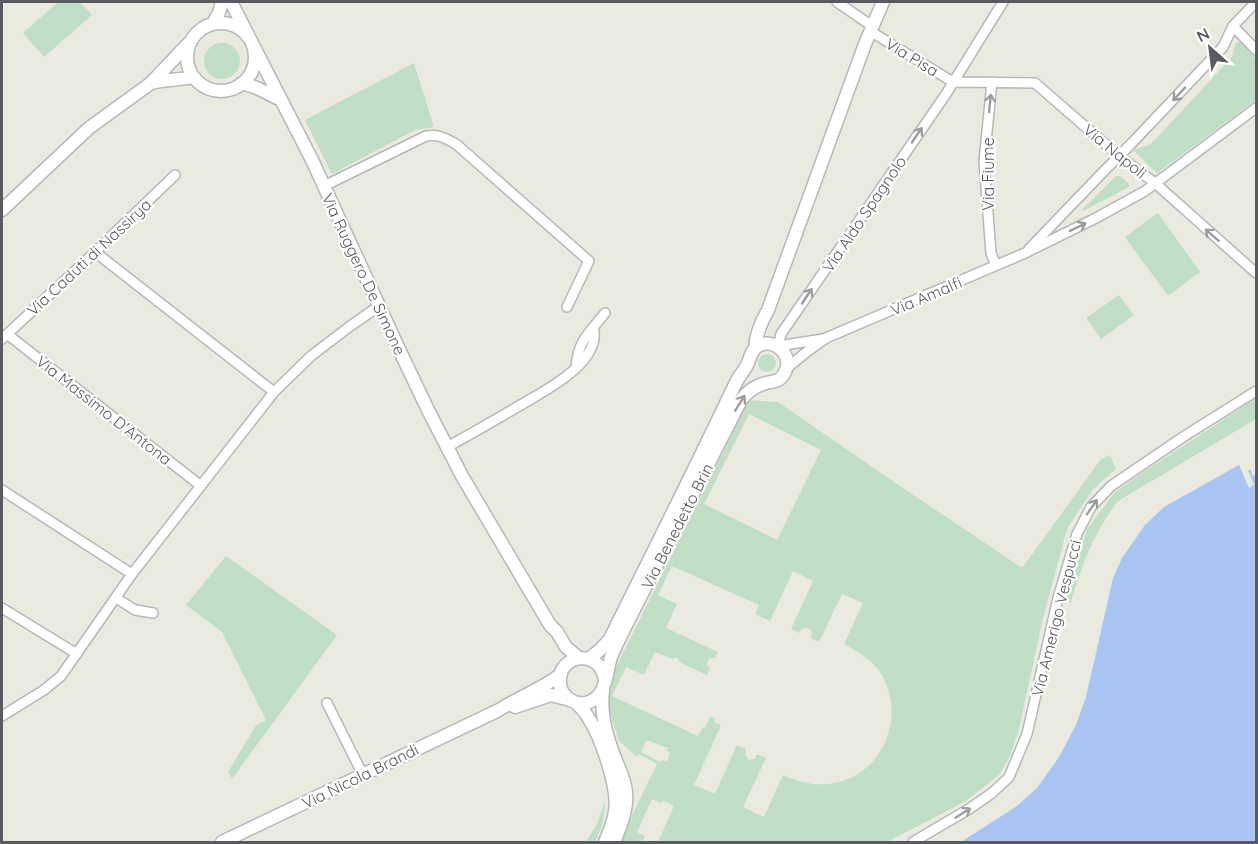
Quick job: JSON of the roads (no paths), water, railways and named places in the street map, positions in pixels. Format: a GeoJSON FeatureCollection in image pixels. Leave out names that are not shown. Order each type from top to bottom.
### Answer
{"type":"FeatureCollection","features":[{"type":"Feature","properties":{"kind":"street"},"geometry":{"type":"LineString","coordinates":[[213,23],[222,2]]}},
{"type":"Feature","properties":{"kind":"street","name":"Via Ruggero De Simone"},"geometry":{"type":"LineString","coordinates":[[231,2],[312,160],[379,306],[464,480],[550,625],[558,632],[567,647],[584,658]]}},
{"type":"Feature","properties":{"kind":"street"},"geometry":{"type":"LineString","coordinates":[[837,2],[871,28]]}},
{"type":"Feature","properties":{"kind":"street","name":"Via Benedetto Brin"},"geometry":{"type":"LineString","coordinates":[[584,658],[600,650],[610,639],[739,377],[748,364],[751,352],[755,348],[761,321],[768,309],[871,28],[883,2]]}},
{"type":"Feature","properties":{"kind":"street","name":"Via Aldo Spagnolo"},"geometry":{"type":"LineString","coordinates":[[776,345],[781,334],[953,82],[1004,2]]}},
{"type":"Feature","properties":{"kind":"street","name":"Via Amalfi"},"geometry":{"type":"LineString","coordinates":[[1025,253],[1223,47],[1233,26],[1256,2]]}},
{"type":"Feature","properties":{"kind":"street"},"geometry":{"type":"LineString","coordinates":[[2,210],[89,128],[151,83],[203,27],[213,23],[234,25],[250,39]]}},
{"type":"Feature","properties":{"kind":"street"},"geometry":{"type":"LineString","coordinates":[[1233,26],[1257,50]]}},
{"type":"Feature","properties":{"kind":"street","name":"Via Pisa"},"geometry":{"type":"LineString","coordinates":[[871,28],[953,82]]}},
{"type":"Feature","properties":{"kind":"street","name":"Via Ruggero De Simone"},"geometry":{"type":"LineString","coordinates":[[242,83],[252,70],[255,59],[250,39]]}},
{"type":"Feature","properties":{"kind":"street"},"geometry":{"type":"LineString","coordinates":[[189,43],[188,64],[194,77],[207,88],[218,91],[229,90],[242,83],[281,100]]}},
{"type":"Feature","properties":{"kind":"street"},"geometry":{"type":"LineString","coordinates":[[151,83],[194,77]]}},
{"type":"Feature","properties":{"kind":"street","name":"Via Napoli"},"geometry":{"type":"LineString","coordinates":[[953,82],[1035,83],[1119,156],[1155,183],[1257,273]]}},
{"type":"Feature","properties":{"kind":"street","name":"Via Fiume"},"geometry":{"type":"LineString","coordinates":[[992,82],[984,161],[991,253],[996,265]]}},
{"type":"Feature","properties":{"kind":"street","name":"Via Amalfi"},"geometry":{"type":"LineString","coordinates":[[787,368],[825,338],[1025,253],[1145,191],[1257,108]]}},
{"type":"Feature","properties":{"kind":"street"},"geometry":{"type":"LineString","coordinates":[[324,186],[426,136],[442,137],[456,144],[589,261],[567,307]]}},
{"type":"Feature","properties":{"kind":"street","name":"Via Caduti di Nassirya"},"geometry":{"type":"LineString","coordinates":[[4,337],[175,175]]}},
{"type":"Feature","properties":{"kind":"street"},"geometry":{"type":"LineString","coordinates":[[95,252],[274,392]]}},
{"type":"Feature","properties":{"kind":"street"},"geometry":{"type":"LineString","coordinates":[[2,716],[62,676],[132,574],[274,392],[312,356],[379,306]]}},
{"type":"Feature","properties":{"kind":"street","name":"Via Benedetto Brin"},"geometry":{"type":"LineString","coordinates":[[604,686],[612,656],[625,627],[741,400],[749,390],[764,383],[772,383],[784,375],[788,362],[786,356],[776,345],[767,325],[768,309]]}},
{"type":"Feature","properties":{"kind":"street"},"geometry":{"type":"LineString","coordinates":[[447,447],[547,390],[576,367],[579,348],[587,334],[605,313]]}},
{"type":"Feature","properties":{"kind":"street"},"geometry":{"type":"LineString","coordinates":[[786,327],[791,335],[800,342]]}},
{"type":"Feature","properties":{"kind":"street","name":"Via Massimo D'Antona"},"geometry":{"type":"LineString","coordinates":[[4,337],[201,486]]}},
{"type":"Feature","properties":{"kind":"street","name":"Via Amalfi"},"geometry":{"type":"LineString","coordinates":[[776,345],[825,338]]}},
{"type":"Feature","properties":{"kind":"street"},"geometry":{"type":"LineString","coordinates":[[755,348],[764,344],[776,345]]}},
{"type":"Feature","properties":{"kind":"street"},"geometry":{"type":"LineString","coordinates":[[748,364],[755,378],[764,383]]}},
{"type":"Feature","properties":{"kind":"street","name":"Via Amerigo Vespucci"},"geometry":{"type":"LineString","coordinates":[[913,843],[992,794],[1009,777],[1027,734],[1058,598],[1077,534],[1091,507],[1111,486],[1183,437],[1257,391]]}},
{"type":"Feature","properties":{"kind":"street"},"geometry":{"type":"LineString","coordinates":[[2,490],[132,574]]}},
{"type":"Feature","properties":{"kind":"street"},"geometry":{"type":"LineString","coordinates":[[116,598],[135,610],[153,613]]}},
{"type":"Feature","properties":{"kind":"street"},"geometry":{"type":"LineString","coordinates":[[2,608],[77,654]]}},
{"type":"Feature","properties":{"kind":"street","name":"Via Ruggero De Simone"},"geometry":{"type":"LineString","coordinates":[[550,625],[551,636],[559,651],[562,671]]}},
{"type":"Feature","properties":{"kind":"street"},"geometry":{"type":"LineString","coordinates":[[605,843],[616,811],[614,789],[607,760],[590,719],[565,696],[559,682],[562,671],[570,661],[584,658],[599,665],[604,675],[602,707],[626,790],[624,813],[614,843]]}},
{"type":"Feature","properties":{"kind":"street","name":"Via Nicola Brandi"},"geometry":{"type":"LineString","coordinates":[[222,843],[499,710],[551,682],[562,671]]}},
{"type":"Feature","properties":{"kind":"street"},"geometry":{"type":"LineString","coordinates":[[573,701],[583,704],[594,700],[604,686]]}},
{"type":"Feature","properties":{"kind":"street","name":"Via Nicola Brandi"},"geometry":{"type":"LineString","coordinates":[[499,710],[551,695],[573,701]]}},
{"type":"Feature","properties":{"kind":"street"},"geometry":{"type":"LineString","coordinates":[[327,703],[363,776]]}},
{"type":"Feature","properties":{"kind":"water"},"geometry":{"type":"Polygon","coordinates":[[[1239,465],[1249,488],[1254,485],[1248,470],[1251,470],[1252,476],[1256,475],[1256,842],[961,842],[1017,806],[1037,788],[1059,757],[1076,725],[1086,697],[1113,578],[1122,558],[1145,525],[1164,507],[1239,465]]]}}]}
